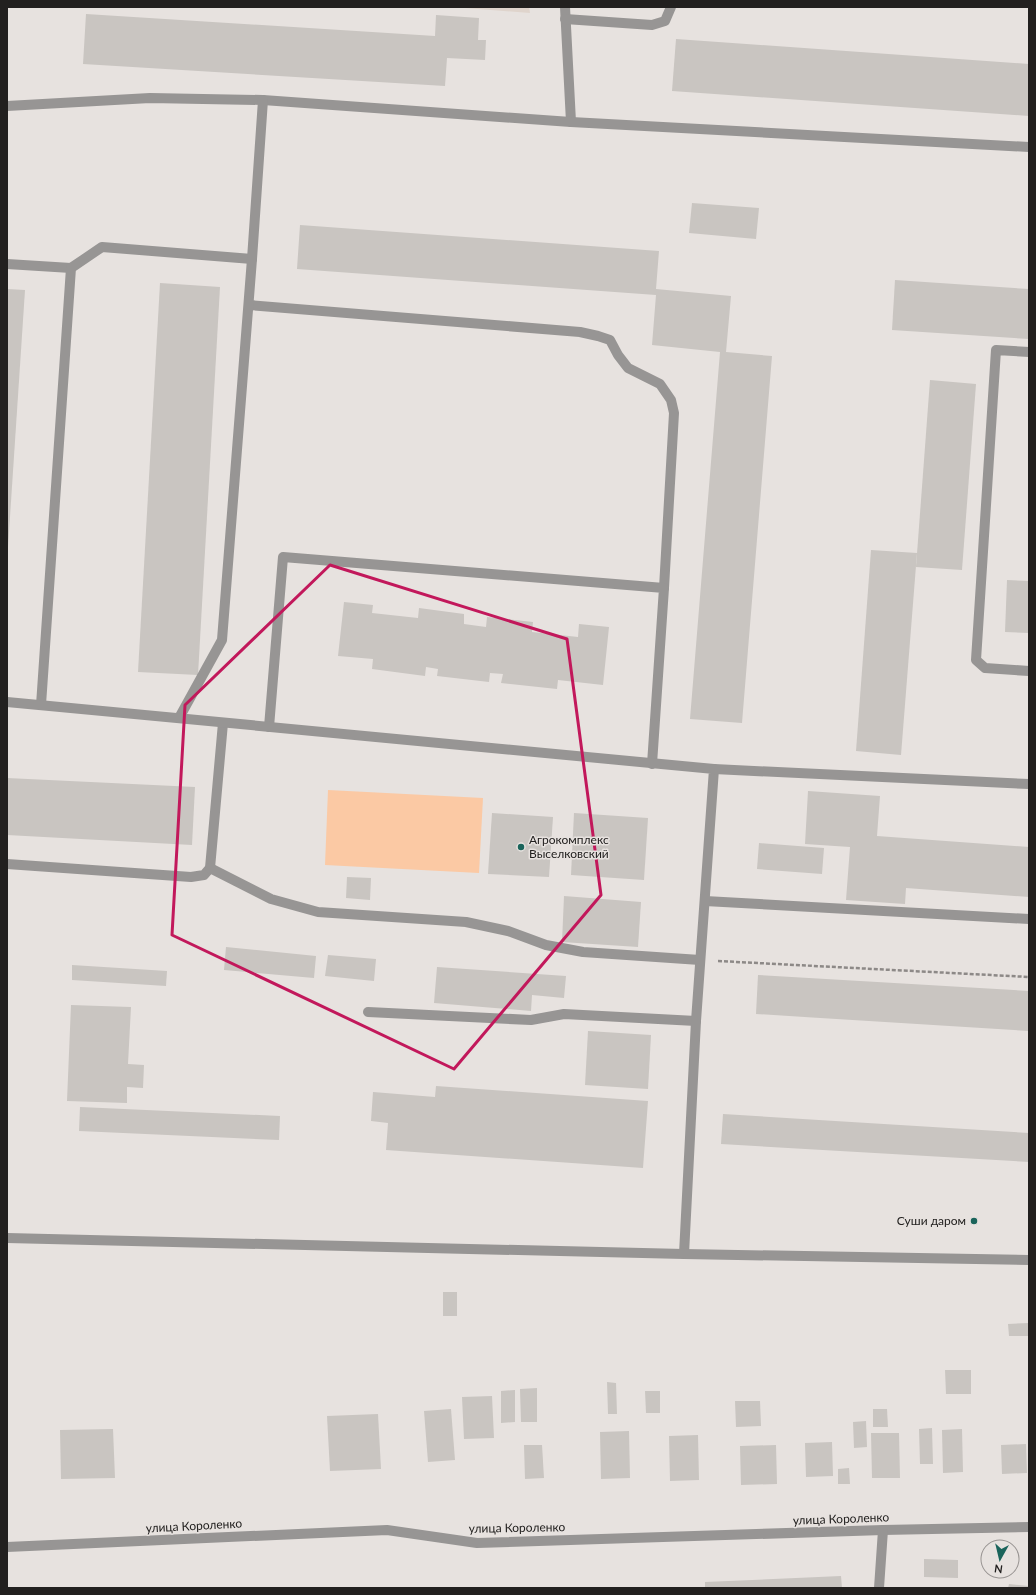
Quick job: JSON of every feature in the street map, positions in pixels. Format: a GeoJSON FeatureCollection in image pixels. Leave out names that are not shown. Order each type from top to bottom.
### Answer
{"type":"FeatureCollection","features":[{"type":"Feature","properties":{"kind":"street"},"geometry":{"type":"LineString","coordinates":[[565,7],[571,122]]}},
{"type":"Feature","properties":{"kind":"street"},"geometry":{"type":"LineString","coordinates":[[565,19],[652,25],[665,21],[671,7]]}},
{"type":"Feature","properties":{"kind":"street"},"geometry":{"type":"LineString","coordinates":[[7,106],[150,98],[263,100],[571,122],[1029,147]]}},
{"type":"Feature","properties":{"kind":"street"},"geometry":{"type":"LineString","coordinates":[[179,718],[222,640],[249,304],[263,100]]}},
{"type":"Feature","properties":{"kind":"street"},"geometry":{"type":"LineString","coordinates":[[7,264],[71,268],[102,247],[252,259]]}},
{"type":"Feature","properties":{"kind":"street"},"geometry":{"type":"LineString","coordinates":[[41,705],[71,268]]}},
{"type":"Feature","properties":{"kind":"street"},"geometry":{"type":"LineString","coordinates":[[249,304],[580,332],[610,340],[618,355],[628,368],[660,384],[671,400],[674,413],[652,764]]}},
{"type":"Feature","properties":{"kind":"street"},"geometry":{"type":"LineString","coordinates":[[1029,352],[996,350],[976,660],[985,668],[1029,671]]}},
{"type":"Feature","properties":{"kind":"street"},"geometry":{"type":"LineString","coordinates":[[269,727],[283,557],[664,588]]}},
{"type":"Feature","properties":{"kind":"street"},"geometry":{"type":"LineString","coordinates":[[7,702],[714,769],[1029,784]]}},
{"type":"Feature","properties":{"kind":"street"},"geometry":{"type":"LineString","coordinates":[[7,864],[191,877],[204,875],[210,868],[223,723]]}},
{"type":"Feature","properties":{"kind":"street"},"geometry":{"type":"LineString","coordinates":[[684,1254],[696,1021],[714,769]]}},
{"type":"Feature","properties":{"kind":"street"},"geometry":{"type":"LineString","coordinates":[[210,868],[271,899],[318,912],[466,922],[508,931],[546,945],[583,952],[700,960]]}},
{"type":"Feature","properties":{"kind":"street"},"geometry":{"type":"LineString","coordinates":[[705,901],[1029,919]]}},
{"type":"Feature","properties":{"kind":"street"},"geometry":{"type":"LineString","coordinates":[[368,1012],[531,1020],[564,1014],[696,1021]]}},
{"type":"Feature","properties":{"kind":"street"},"geometry":{"type":"LineString","coordinates":[[7,1238],[684,1254],[1029,1260]]}},
{"type":"Feature","properties":{"kind":"street","name":"улица Короленко"},"geometry":{"type":"LineString","coordinates":[[7,1547],[387,1530],[477,1543],[883,1530],[1029,1527]]}},
{"type":"Feature","properties":{"kind":"street"},"geometry":{"type":"LineString","coordinates":[[879,1588],[883,1530]]}},
{"type":"Feature","properties":{"kind":"path"},"geometry":{"type":"LineString","coordinates":[[700,960],[1029,977]]}},
{"type":"Feature","properties":{"kind":"highlighted area"},"geometry":{"type":"Polygon","coordinates":[[[330,565],[567,639],[601,895],[454,1069],[172,935],[185,705],[330,565]]]}},
{"type":"Feature","properties":{"kind":"shaded area"},"geometry":{"type":"Polygon","coordinates":[[[452,7],[529,7],[530,13],[452,7]]]}},
{"type":"Feature","properties":{"kind":"shaded area"},"geometry":{"type":"Polygon","coordinates":[[[328,790],[483,798],[479,873],[325,865],[328,790]]]}},
{"type":"Feature","properties":{"kind":"building"},"geometry":{"type":"Polygon","coordinates":[[[86,14],[435,36],[436,15],[479,18],[478,40],[486,40],[485,60],[447,58],[445,86],[83,64],[86,14]]]}},
{"type":"Feature","properties":{"kind":"building"},"geometry":{"type":"Polygon","coordinates":[[[676,39],[1029,64],[1029,116],[672,91],[676,39]]]}},
{"type":"Feature","properties":{"kind":"building"},"geometry":{"type":"Polygon","coordinates":[[[692,203],[759,208],[756,239],[689,233],[692,203]]]}},
{"type":"Feature","properties":{"kind":"building"},"geometry":{"type":"Polygon","coordinates":[[[300,225],[659,251],[656,289],[731,296],[726,352],[772,356],[742,723],[690,719],[720,352],[652,345],[656,295],[297,269],[300,225]]]}},
{"type":"Feature","properties":{"kind":"building"},"geometry":{"type":"Polygon","coordinates":[[[895,280],[1029,289],[1029,339],[892,330],[895,280]]]}},
{"type":"Feature","properties":{"kind":"building"},"geometry":{"type":"Polygon","coordinates":[[[160,283],[220,287],[198,675],[138,672],[160,283]]]}},
{"type":"Feature","properties":{"kind":"building"},"geometry":{"type":"Polygon","coordinates":[[[7,289],[25,290],[8,547],[7,547],[7,289]]]}},
{"type":"Feature","properties":{"kind":"building"},"geometry":{"type":"Polygon","coordinates":[[[930,380],[976,384],[962,570],[916,567],[930,380]]]}},
{"type":"Feature","properties":{"kind":"building"},"geometry":{"type":"Polygon","coordinates":[[[871,550],[917,553],[901,755],[856,751],[871,550]]]}},
{"type":"Feature","properties":{"kind":"building"},"geometry":{"type":"Polygon","coordinates":[[[1007,580],[1029,581],[1029,633],[1005,632],[1007,580]]]}},
{"type":"Feature","properties":{"kind":"building"},"geometry":{"type":"Polygon","coordinates":[[[344,602],[373,605],[372,613],[418,618],[419,608],[464,614],[464,624],[486,627],[487,617],[533,622],[532,632],[578,637],[579,624],[609,627],[603,685],[558,680],[557,689],[501,683],[503,674],[490,673],[489,682],[437,676],[438,669],[426,667],[425,676],[372,669],[373,659],[338,656],[344,602]]]}},
{"type":"Feature","properties":{"kind":"building"},"geometry":{"type":"Polygon","coordinates":[[[7,778],[195,787],[192,845],[7,835],[7,778]]]}},
{"type":"Feature","properties":{"kind":"building"},"geometry":{"type":"Polygon","coordinates":[[[808,791],[880,796],[877,836],[1029,847],[1029,897],[906,888],[905,904],[846,900],[850,847],[805,844],[808,791]]]}},
{"type":"Feature","properties":{"kind":"building"},"geometry":{"type":"Polygon","coordinates":[[[492,813],[553,817],[549,877],[488,874],[492,813]]]}},
{"type":"Feature","properties":{"kind":"building"},"geometry":{"type":"Polygon","coordinates":[[[574,813],[648,818],[644,880],[571,875],[574,813]]]}},
{"type":"Feature","properties":{"kind":"building"},"geometry":{"type":"Polygon","coordinates":[[[759,843],[824,848],[822,874],[757,869],[759,843]]]}},
{"type":"Feature","properties":{"kind":"building"},"geometry":{"type":"Polygon","coordinates":[[[347,877],[371,878],[370,900],[346,898],[347,877]]]}},
{"type":"Feature","properties":{"kind":"building"},"geometry":{"type":"Polygon","coordinates":[[[564,896],[641,902],[638,947],[562,942],[564,896]]]}},
{"type":"Feature","properties":{"kind":"building"},"geometry":{"type":"Polygon","coordinates":[[[226,947],[316,956],[314,978],[224,970],[226,947]]]}},
{"type":"Feature","properties":{"kind":"building"},"geometry":{"type":"Polygon","coordinates":[[[328,955],[376,959],[374,981],[325,976],[328,955]]]}},
{"type":"Feature","properties":{"kind":"building"},"geometry":{"type":"Polygon","coordinates":[[[72,965],[167,971],[166,986],[72,980],[72,965]]]}},
{"type":"Feature","properties":{"kind":"building"},"geometry":{"type":"Polygon","coordinates":[[[437,967],[566,976],[564,998],[532,995],[531,1011],[434,1003],[437,967]]]}},
{"type":"Feature","properties":{"kind":"building"},"geometry":{"type":"Polygon","coordinates":[[[758,975],[1029,991],[1029,1031],[756,1014],[758,975]]]}},
{"type":"Feature","properties":{"kind":"building"},"geometry":{"type":"Polygon","coordinates":[[[71,1005],[131,1007],[128,1064],[144,1065],[143,1088],[127,1087],[127,1103],[67,1101],[71,1005]]]}},
{"type":"Feature","properties":{"kind":"building"},"geometry":{"type":"Polygon","coordinates":[[[588,1031],[651,1035],[648,1089],[585,1085],[588,1031]]]}},
{"type":"Feature","properties":{"kind":"building"},"geometry":{"type":"Polygon","coordinates":[[[436,1086],[648,1101],[643,1168],[386,1150],[388,1123],[371,1121],[373,1092],[435,1097],[436,1086]]]}},
{"type":"Feature","properties":{"kind":"building"},"geometry":{"type":"Polygon","coordinates":[[[80,1107],[280,1116],[279,1140],[79,1131],[80,1107]]]}},
{"type":"Feature","properties":{"kind":"building"},"geometry":{"type":"Polygon","coordinates":[[[723,1114],[1029,1133],[1029,1162],[721,1144],[723,1114]]]}},
{"type":"Feature","properties":{"kind":"building"},"geometry":{"type":"Polygon","coordinates":[[[443,1292],[457,1292],[457,1316],[443,1316],[443,1292]]]}},
{"type":"Feature","properties":{"kind":"building"},"geometry":{"type":"Polygon","coordinates":[[[1029,1323],[1029,1336],[1009,1336],[1008,1324],[1029,1323]]]}},
{"type":"Feature","properties":{"kind":"building"},"geometry":{"type":"Polygon","coordinates":[[[945,1370],[971,1370],[971,1394],[946,1394],[945,1370]]]}},
{"type":"Feature","properties":{"kind":"building"},"geometry":{"type":"Polygon","coordinates":[[[607,1382],[616,1383],[617,1414],[608,1414],[607,1382]]]}},
{"type":"Feature","properties":{"kind":"building"},"geometry":{"type":"Polygon","coordinates":[[[537,1388],[537,1422],[521,1422],[520,1389],[537,1388]]]}},
{"type":"Feature","properties":{"kind":"building"},"geometry":{"type":"Polygon","coordinates":[[[515,1390],[515,1422],[501,1423],[501,1391],[515,1390]]]}},
{"type":"Feature","properties":{"kind":"building"},"geometry":{"type":"Polygon","coordinates":[[[645,1391],[660,1391],[660,1413],[646,1413],[645,1391]]]}},
{"type":"Feature","properties":{"kind":"building"},"geometry":{"type":"Polygon","coordinates":[[[492,1396],[494,1438],[464,1439],[462,1397],[492,1396]]]}},
{"type":"Feature","properties":{"kind":"building"},"geometry":{"type":"Polygon","coordinates":[[[735,1401],[760,1401],[761,1426],[736,1427],[735,1401]]]}},
{"type":"Feature","properties":{"kind":"building"},"geometry":{"type":"Polygon","coordinates":[[[451,1409],[455,1460],[428,1462],[424,1411],[451,1409]]]}},
{"type":"Feature","properties":{"kind":"building"},"geometry":{"type":"Polygon","coordinates":[[[873,1409],[887,1409],[888,1427],[873,1427],[873,1409]]]}},
{"type":"Feature","properties":{"kind":"building"},"geometry":{"type":"Polygon","coordinates":[[[378,1414],[381,1469],[330,1471],[327,1416],[378,1414]]]}},
{"type":"Feature","properties":{"kind":"building"},"geometry":{"type":"Polygon","coordinates":[[[866,1421],[867,1447],[854,1448],[853,1422],[866,1421]]]}},
{"type":"Feature","properties":{"kind":"building"},"geometry":{"type":"Polygon","coordinates":[[[932,1428],[933,1464],[920,1464],[919,1429],[932,1428]]]}},
{"type":"Feature","properties":{"kind":"building"},"geometry":{"type":"Polygon","coordinates":[[[113,1429],[115,1478],[61,1479],[60,1430],[113,1429]]]}},
{"type":"Feature","properties":{"kind":"building"},"geometry":{"type":"Polygon","coordinates":[[[962,1429],[963,1472],[943,1473],[942,1430],[962,1429]]]}},
{"type":"Feature","properties":{"kind":"building"},"geometry":{"type":"Polygon","coordinates":[[[629,1431],[630,1478],[601,1479],[600,1432],[629,1431]]]}},
{"type":"Feature","properties":{"kind":"building"},"geometry":{"type":"Polygon","coordinates":[[[871,1433],[899,1433],[900,1478],[872,1478],[871,1433]]]}},
{"type":"Feature","properties":{"kind":"building"},"geometry":{"type":"Polygon","coordinates":[[[698,1435],[699,1480],[670,1481],[669,1436],[698,1435]]]}},
{"type":"Feature","properties":{"kind":"building"},"geometry":{"type":"Polygon","coordinates":[[[832,1442],[833,1476],[806,1477],[805,1443],[832,1442]]]}},
{"type":"Feature","properties":{"kind":"building"},"geometry":{"type":"Polygon","coordinates":[[[1026,1444],[1027,1473],[1002,1474],[1001,1445],[1026,1444]]]}},
{"type":"Feature","properties":{"kind":"building"},"geometry":{"type":"Polygon","coordinates":[[[524,1445],[542,1445],[544,1478],[525,1479],[524,1445]]]}},
{"type":"Feature","properties":{"kind":"building"},"geometry":{"type":"Polygon","coordinates":[[[776,1445],[777,1484],[741,1485],[740,1446],[776,1445]]]}},
{"type":"Feature","properties":{"kind":"building"},"geometry":{"type":"Polygon","coordinates":[[[849,1468],[850,1484],[838,1484],[838,1469],[849,1468]]]}},
{"type":"Feature","properties":{"kind":"building"},"geometry":{"type":"Polygon","coordinates":[[[924,1559],[958,1560],[958,1578],[924,1577],[924,1559]]]}},
{"type":"Feature","properties":{"kind":"building"},"geometry":{"type":"Polygon","coordinates":[[[841,1576],[842,1588],[705,1588],[705,1582],[841,1576]]]}},
{"type":"Feature","properties":{"kind":"building"},"geometry":{"type":"Polygon","coordinates":[[[1009,1584],[1029,1586],[1029,1588],[1008,1588],[1009,1584]]]}},
{"type":"Feature","properties":{"kind":"place","name":"Агрокомплекс Выселковский"},"geometry":{"type":"Point","coordinates":[521,847]}},
{"type":"Feature","properties":{"kind":"place","name":"Суши даром"},"geometry":{"type":"Point","coordinates":[974,1221]}}]}
